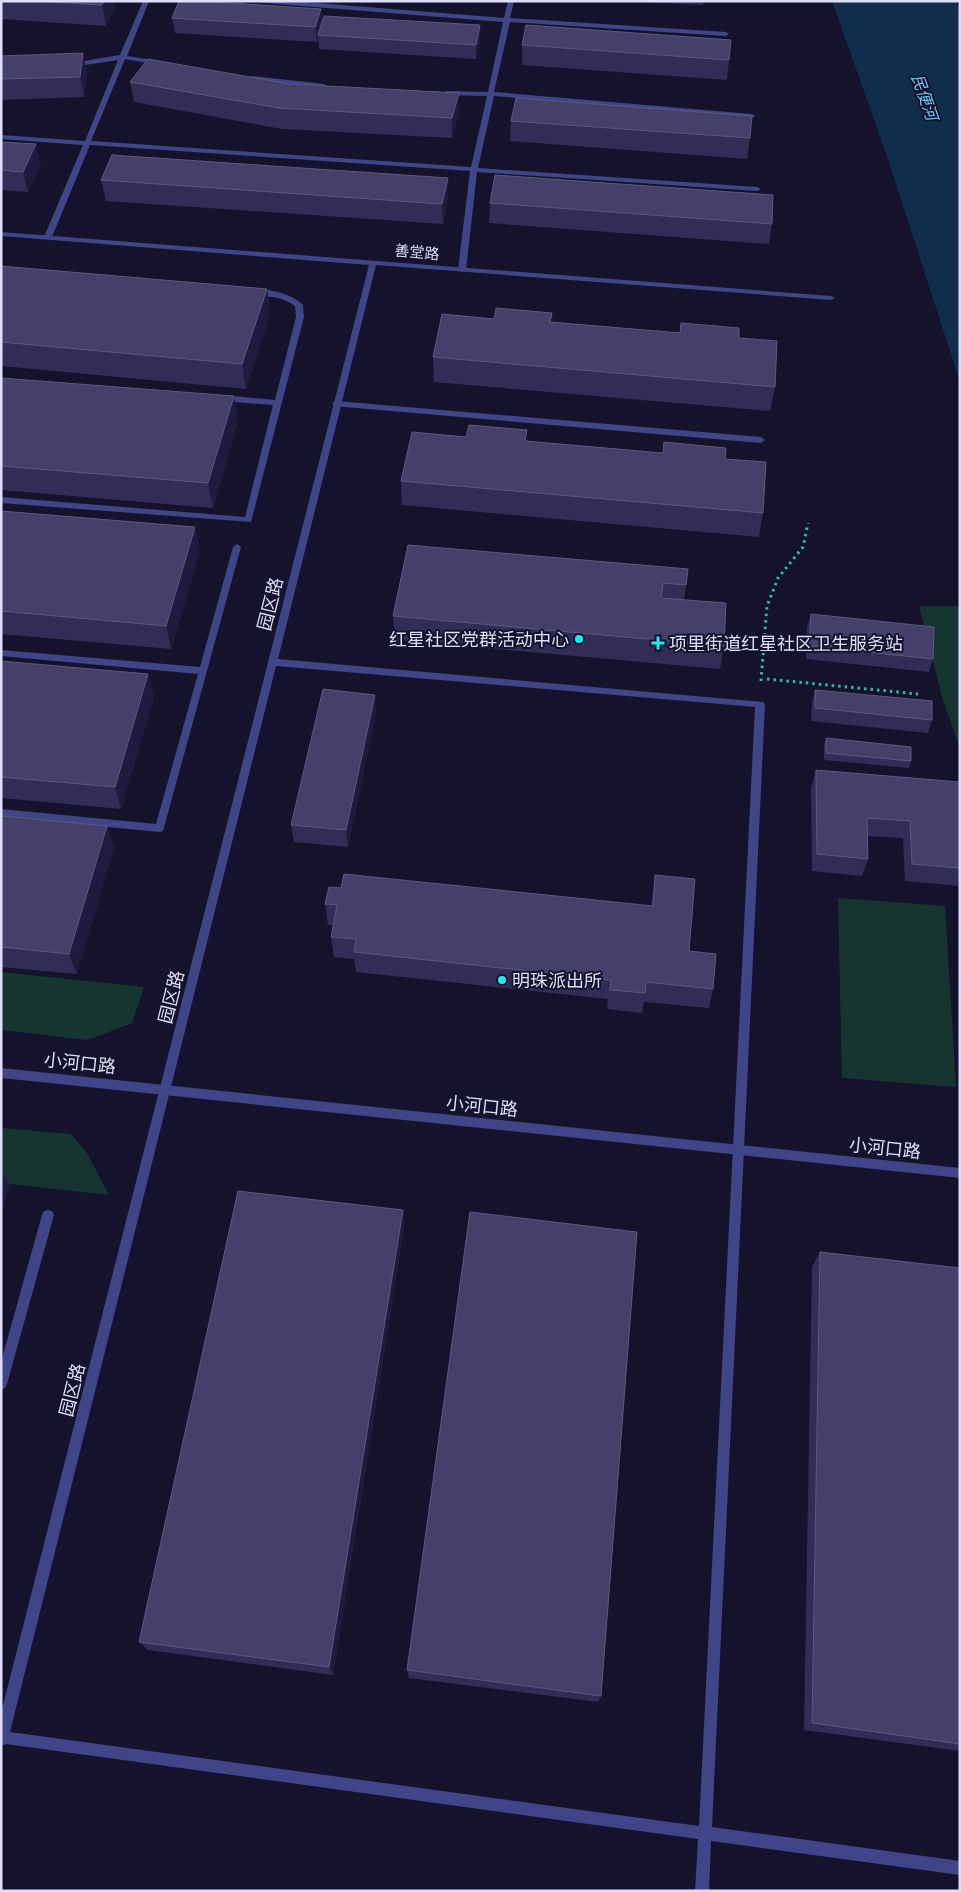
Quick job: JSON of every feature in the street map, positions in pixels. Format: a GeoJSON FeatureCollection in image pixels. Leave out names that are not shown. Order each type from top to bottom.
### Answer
{"type":"FeatureCollection","features":[{"type":"Feature","properties":{"kind":"street"},"geometry":{"type":"LineString","coordinates":[[48,238],[146,1]]}},
{"type":"Feature","properties":{"kind":"street"},"geometry":{"type":"LineString","coordinates":[[264,1],[507,20],[726,34]]}},
{"type":"Feature","properties":{"kind":"street"},"geometry":{"type":"LineString","coordinates":[[462,270],[474,170],[511,1]]}},
{"type":"Feature","properties":{"kind":"street"},"geometry":{"type":"LineString","coordinates":[[65,65],[123,57],[170,64]]}},
{"type":"Feature","properties":{"kind":"street"},"geometry":{"type":"LineString","coordinates":[[246,77],[333,87]]}},
{"type":"Feature","properties":{"kind":"street"},"geometry":{"type":"LineString","coordinates":[[441,93],[490,94],[752,116]]}},
{"type":"Feature","properties":{"kind":"street"},"geometry":{"type":"LineString","coordinates":[[1,137],[757,190]]}},
{"type":"Feature","properties":{"kind":"street","name":"善堂路"},"geometry":{"type":"LineString","coordinates":[[1,234],[831,298]]}},
{"type":"Feature","properties":{"kind":"street","name":"园区路"},"geometry":{"type":"LineString","coordinates":[[2,1738],[373,263]]}},
{"type":"Feature","properties":{"kind":"street"},"geometry":{"type":"LineString","coordinates":[[1,500],[248,520],[300,317],[299,305],[292,299],[278,294],[248,292]]}},
{"type":"Feature","properties":{"kind":"street"},"geometry":{"type":"LineString","coordinates":[[209,397],[278,403]]}},
{"type":"Feature","properties":{"kind":"street"},"geometry":{"type":"LineString","coordinates":[[336,404],[761,440]]}},
{"type":"Feature","properties":{"kind":"street"},"geometry":{"type":"LineString","coordinates":[[1,813],[160,828],[237,546]]}},
{"type":"Feature","properties":{"kind":"street"},"geometry":{"type":"LineString","coordinates":[[1,653],[203,672]]}},
{"type":"Feature","properties":{"kind":"street"},"geometry":{"type":"LineString","coordinates":[[272,662],[760,704],[702,1891]]}},
{"type":"Feature","properties":{"kind":"street","name":"小河口路"},"geometry":{"type":"LineString","coordinates":[[1,1073],[960,1173]]}},
{"type":"Feature","properties":{"kind":"street"},"geometry":{"type":"LineString","coordinates":[[1,1384],[48,1215]]}},
{"type":"Feature","properties":{"kind":"street"},"geometry":{"type":"LineString","coordinates":[[2,1738],[960,1868]]}},
{"type":"Feature","properties":{"kind":"path"},"geometry":{"type":"LineString","coordinates":[[760,704],[767,606],[778,578],[803,547],[808,522]]}},
{"type":"Feature","properties":{"kind":"path"},"geometry":{"type":"LineString","coordinates":[[761,679],[918,694]]}},
{"type":"Feature","properties":{"kind":"green space"},"geometry":{"type":"Polygon","coordinates":[[[919,606],[960,606],[960,748],[942,697],[919,606]]]}},
{"type":"Feature","properties":{"kind":"green space"},"geometry":{"type":"Polygon","coordinates":[[[838,898],[945,906],[956,1087],[842,1078],[838,898]]]}},
{"type":"Feature","properties":{"kind":"green space"},"geometry":{"type":"Polygon","coordinates":[[[1,972],[144,987],[132,1023],[88,1040],[1,1030],[1,972]]]}},
{"type":"Feature","properties":{"kind":"green space"},"geometry":{"type":"Polygon","coordinates":[[[1,1128],[71,1134],[88,1155],[109,1195],[1,1183],[1,1128]]]}},
{"type":"Feature","properties":{"kind":"water","name":"民便河"},"geometry":{"type":"Polygon","coordinates":[[[832,1],[956,1],[960,11],[960,382],[887,156],[832,1]]]}},
{"type":"Feature","properties":{"kind":"building"},"geometry":{"type":"Polygon","coordinates":[[[35,1],[104,1],[102,5],[35,1]]]}},
{"type":"Feature","properties":{"kind":"building"},"geometry":{"type":"Polygon","coordinates":[[[179,1],[321,9],[315,27],[172,18],[179,1]]]}},
{"type":"Feature","properties":{"kind":"building"},"geometry":{"type":"Polygon","coordinates":[[[324,16],[480,25],[476,45],[318,35],[324,16]]]}},
{"type":"Feature","properties":{"kind":"building"},"geometry":{"type":"Polygon","coordinates":[[[526,25],[731,40],[729,60],[522,45],[526,25]]]}},
{"type":"Feature","properties":{"kind":"building"},"geometry":{"type":"Polygon","coordinates":[[[83,53],[80,77],[1,79],[1,56],[83,53]]]}},
{"type":"Feature","properties":{"kind":"building"},"geometry":{"type":"Polygon","coordinates":[[[148,59],[290,84],[459,93],[452,118],[279,108],[130,82],[148,59]]]}},
{"type":"Feature","properties":{"kind":"building"},"geometry":{"type":"Polygon","coordinates":[[[516,98],[752,116],[750,138],[511,121],[516,98]]]}},
{"type":"Feature","properties":{"kind":"building"},"geometry":{"type":"Polygon","coordinates":[[[1,142],[36,144],[23,172],[1,170],[1,142]]]}},
{"type":"Feature","properties":{"kind":"building"},"geometry":{"type":"Polygon","coordinates":[[[112,155],[448,178],[442,204],[101,180],[112,155]]]}},
{"type":"Feature","properties":{"kind":"building"},"geometry":{"type":"Polygon","coordinates":[[[495,175],[773,195],[772,224],[490,203],[495,175]]]}},
{"type":"Feature","properties":{"kind":"building"},"geometry":{"type":"Polygon","coordinates":[[[1,266],[267,289],[242,364],[1,342],[1,266]]]}},
{"type":"Feature","properties":{"kind":"building"},"geometry":{"type":"Polygon","coordinates":[[[496,308],[552,313],[550,322],[680,333],[681,323],[739,328],[739,338],[777,341],[775,387],[433,357],[442,314],[494,319],[496,308]]]}},
{"type":"Feature","properties":{"kind":"building"},"geometry":{"type":"Polygon","coordinates":[[[1,378],[234,396],[208,483],[1,466],[1,378]]]}},
{"type":"Feature","properties":{"kind":"building"},"geometry":{"type":"Polygon","coordinates":[[[469,425],[527,430],[525,441],[663,453],[664,442],[726,448],[725,459],[766,462],[763,513],[401,481],[412,432],[466,437],[469,425]]]}},
{"type":"Feature","properties":{"kind":"building"},"geometry":{"type":"Polygon","coordinates":[[[1,511],[195,527],[166,626],[1,611],[1,511]]]}},
{"type":"Feature","properties":{"kind":"building"},"geometry":{"type":"Polygon","coordinates":[[[408,545],[688,569],[686,585],[663,583],[661,598],[726,603],[724,646],[393,616],[408,545]]]}},
{"type":"Feature","properties":{"kind":"building"},"geometry":{"type":"Polygon","coordinates":[[[811,614],[934,627],[933,659],[809,646],[811,614]]]}},
{"type":"Feature","properties":{"kind":"building"},"geometry":{"type":"Polygon","coordinates":[[[1,661],[148,674],[115,787],[1,777],[1,661]]]}},
{"type":"Feature","properties":{"kind":"building"},"geometry":{"type":"Polygon","coordinates":[[[323,689],[375,695],[346,830],[291,825],[323,689]]]}},
{"type":"Feature","properties":{"kind":"building"},"geometry":{"type":"Polygon","coordinates":[[[815,690],[932,701],[932,720],[815,708],[815,690]]]}},
{"type":"Feature","properties":{"kind":"building"},"geometry":{"type":"Polygon","coordinates":[[[826,738],[911,747],[911,761],[826,753],[826,738]]]}},
{"type":"Feature","properties":{"kind":"building"},"geometry":{"type":"Polygon","coordinates":[[[816,770],[960,782],[960,868],[912,864],[910,821],[867,818],[868,859],[817,854],[816,770]]]}},
{"type":"Feature","properties":{"kind":"building"},"geometry":{"type":"Polygon","coordinates":[[[1,816],[107,826],[69,954],[1,947],[1,816]]]}},
{"type":"Feature","properties":{"kind":"building"},"geometry":{"type":"Polygon","coordinates":[[[344,874],[653,906],[655,875],[695,879],[689,951],[716,954],[713,989],[646,982],[645,993],[610,990],[611,980],[354,952],[356,939],[331,937],[337,905],[325,904],[329,887],[341,888],[344,874]]]}},
{"type":"Feature","properties":{"kind":"building"},"geometry":{"type":"Polygon","coordinates":[[[238,1191],[403,1210],[329,1667],[139,1642],[238,1191]]]}},
{"type":"Feature","properties":{"kind":"building"},"geometry":{"type":"Polygon","coordinates":[[[470,1212],[637,1232],[601,1696],[407,1670],[470,1212]]]}},
{"type":"Feature","properties":{"kind":"building"},"geometry":{"type":"Polygon","coordinates":[[[820,1252],[960,1268],[960,1744],[812,1723],[820,1252]]]}},
{"type":"Feature","properties":{"kind":"place","name":"红星社区党群活动中心"},"geometry":{"type":"Point","coordinates":[579,639]}},
{"type":"Feature","properties":{"kind":"place","name":"项里街道红星社区卫生服务站"},"geometry":{"type":"Point","coordinates":[658,643]}},
{"type":"Feature","properties":{"kind":"place","name":"明珠派出所"},"geometry":{"type":"Point","coordinates":[502,980]}}]}
